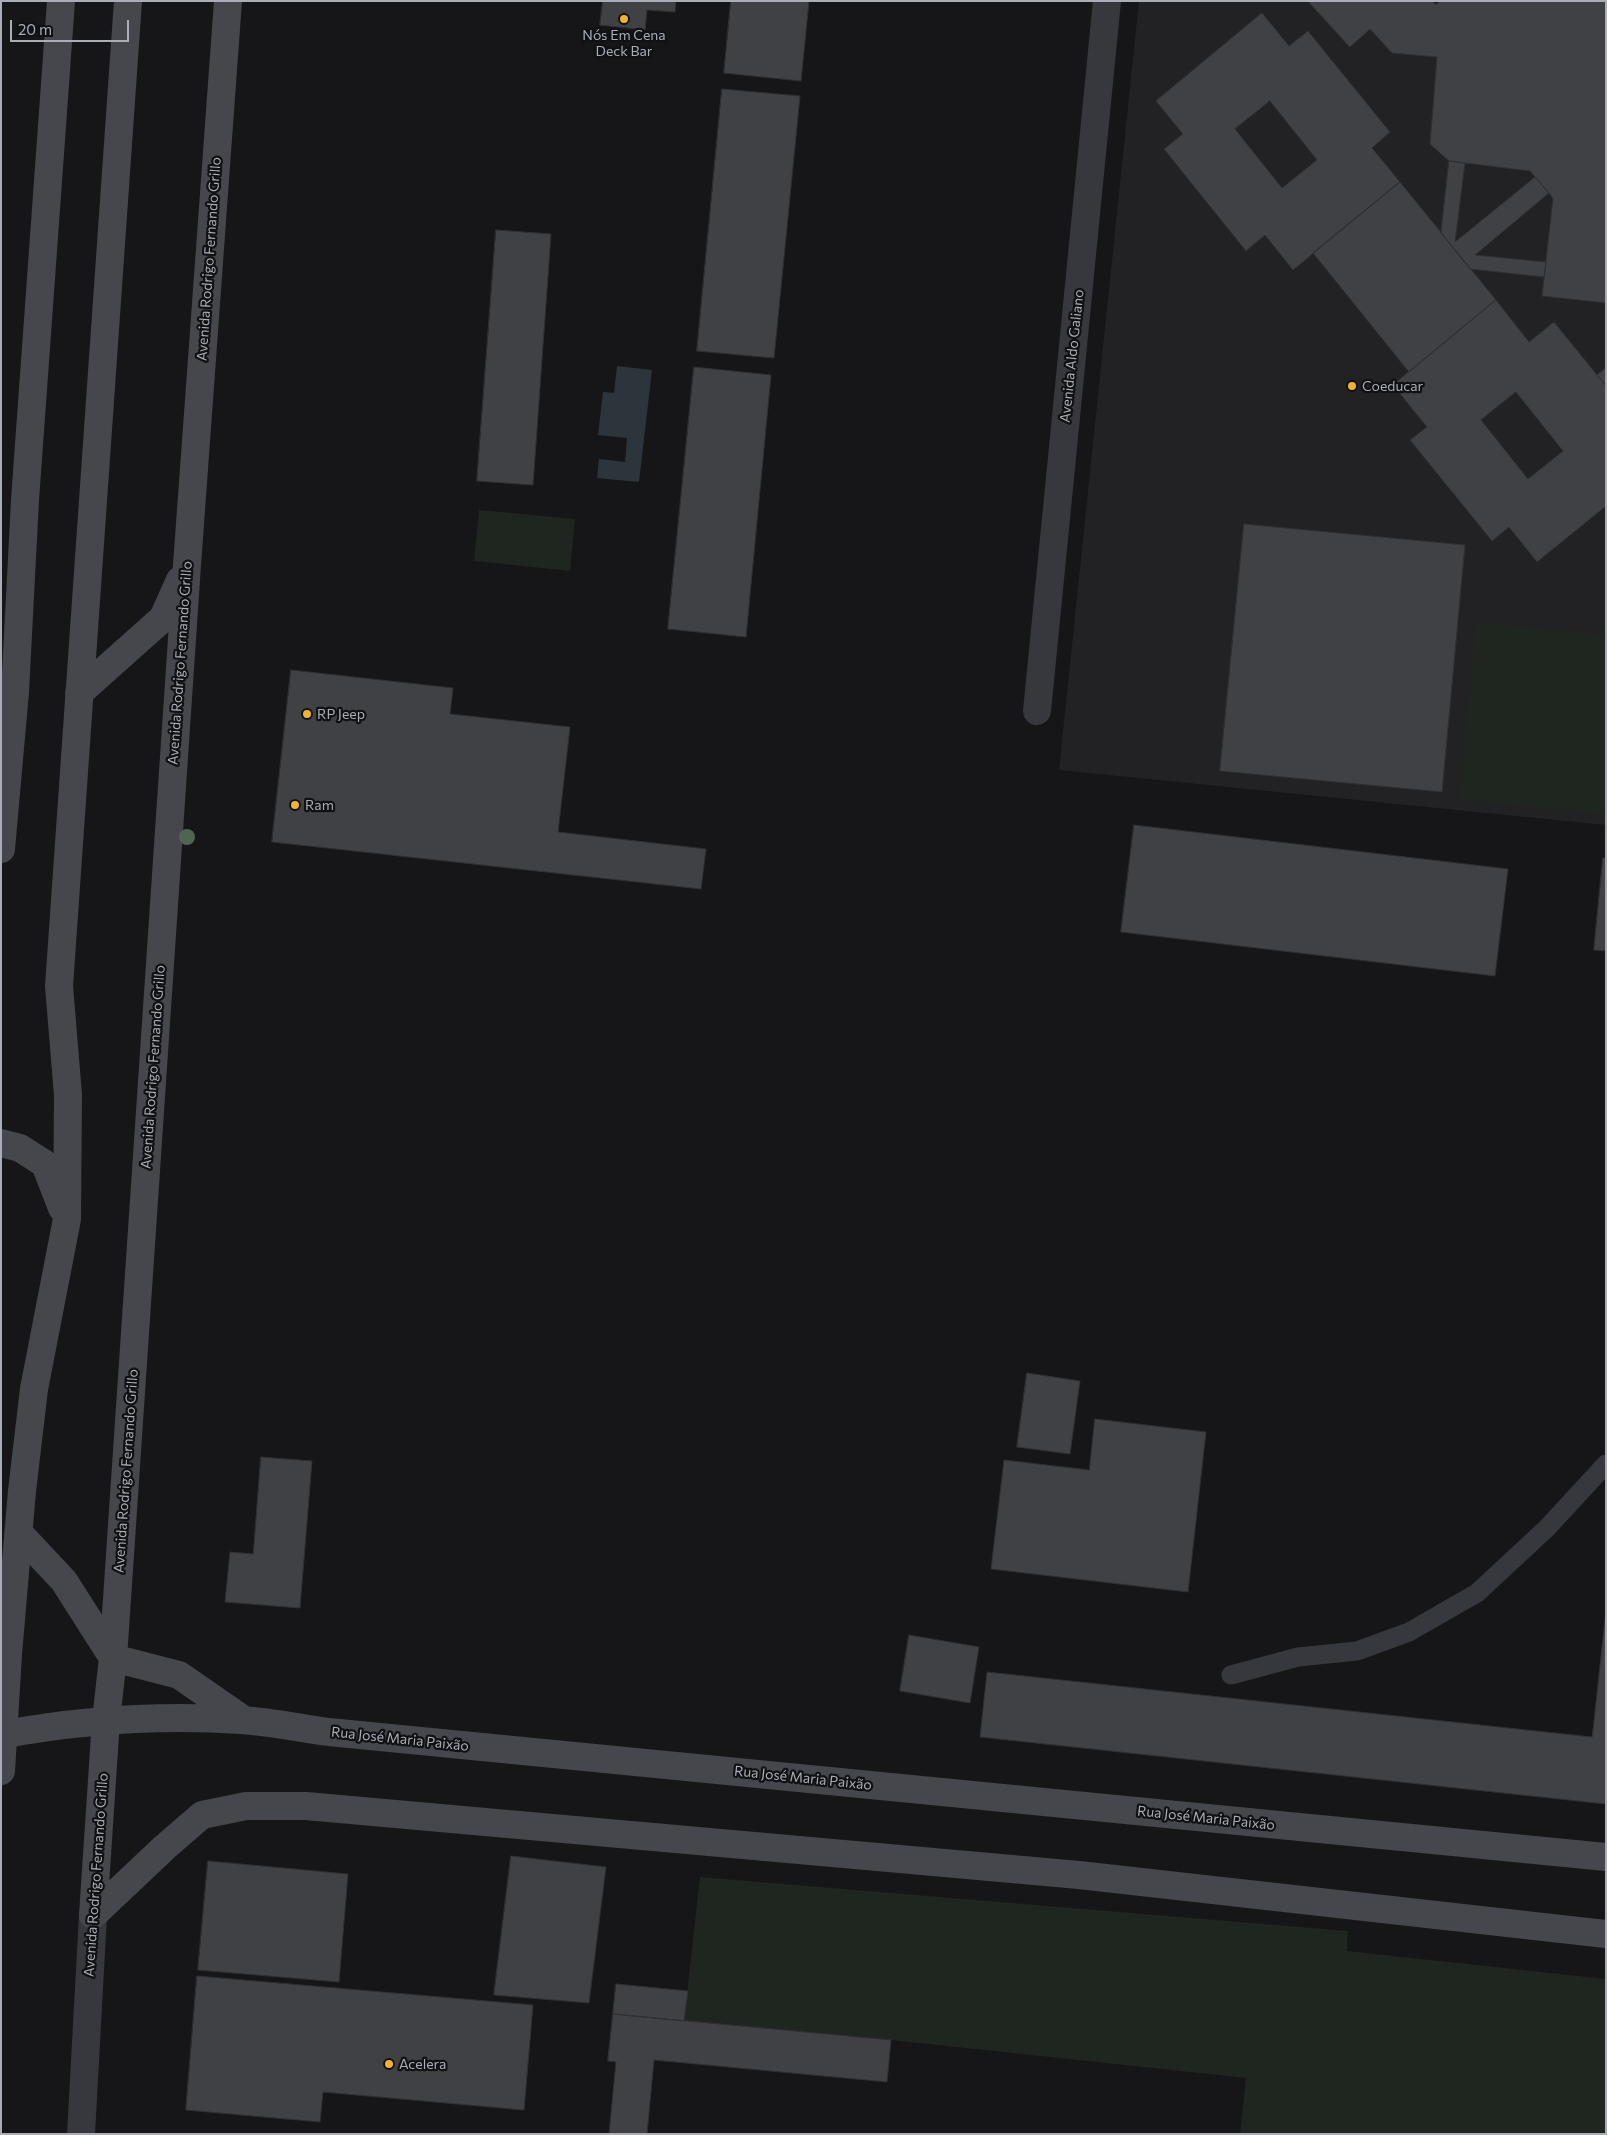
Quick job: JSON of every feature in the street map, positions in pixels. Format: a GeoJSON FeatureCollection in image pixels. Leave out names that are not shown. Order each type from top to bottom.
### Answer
{"type":"FeatureCollection","features":[{"type":"Feature","properties":{"kind":"street"},"geometry":{"type":"LineString","coordinates":[[1,849],[15,692],[26,500],[61,1]]}},
{"type":"Feature","properties":{"kind":"street"},"geometry":{"type":"LineString","coordinates":[[1,1771],[2,1735],[22,1491],[34,1389],[67,1219],[68,1095],[59,986],[128,1]]}},
{"type":"Feature","properties":{"kind":"street","name":"Avenida Rodrigo Fernando Grillo"},"geometry":{"type":"LineString","coordinates":[[81,2134],[106,1720],[113,1658],[187,565],[228,1]]}},
{"type":"Feature","properties":{"kind":"street","name":"Avenida Aldo Galiano"},"geometry":{"type":"LineString","coordinates":[[1037,711],[1107,1]]}},
{"type":"Feature","properties":{"kind":"street"},"geometry":{"type":"LineString","coordinates":[[79,693],[163,618],[187,565]]}},
{"type":"Feature","properties":{"kind":"street"},"geometry":{"type":"LineString","coordinates":[[1,1143],[20,1148],[45,1164],[67,1219]]}},
{"type":"Feature","properties":{"kind":"street"},"geometry":{"type":"LineString","coordinates":[[19,1533],[64,1580],[113,1658],[179,1675],[244,1720]]}},
{"type":"Feature","properties":{"kind":"street","name":"Rua José Maria Paixão"},"geometry":{"type":"LineString","coordinates":[[2,1735],[106,1720],[180,1718],[244,1720],[359,1735],[1606,1857]]}},
{"type":"Feature","properties":{"kind":"street"},"geometry":{"type":"LineString","coordinates":[[93,1915],[202,1815],[246,1806],[306,1806],[1069,1874],[1606,1934]]}},
{"type":"Feature","properties":{"kind":"lane"},"geometry":{"type":"LineString","coordinates":[[1231,1675],[1298,1658],[1357,1651],[1409,1632],[1477,1593],[1547,1528],[1606,1464]]}},
{"type":"Feature","properties":{"kind":"shaded area","name":"Coeducar"},"geometry":{"type":"Polygon","coordinates":[[[1139,1],[1606,1],[1606,825],[1059,770],[1139,1]]]}},
{"type":"Feature","properties":{"kind":"shaded area"},"geometry":{"type":"Polygon","coordinates":[[[617,366],[652,370],[639,482],[597,478],[599,459],[625,462],[627,438],[598,435],[603,392],[614,393],[617,366]]]}},
{"type":"Feature","properties":{"kind":"shaded area"},"geometry":{"type":"Polygon","coordinates":[[[479,510],[575,519],[570,571],[474,561],[479,510]]]}},
{"type":"Feature","properties":{"kind":"shaded area"},"geometry":{"type":"Polygon","coordinates":[[[1476,622],[1606,635],[1606,814],[1459,800],[1476,622]]]}},
{"type":"Feature","properties":{"kind":"shaded area"},"geometry":{"type":"Polygon","coordinates":[[[700,1877],[1348,1931],[1347,1951],[1606,1979],[1606,2134],[1240,2134],[1246,2078],[891,2040],[684,2021],[700,1877]]]}},
{"type":"Feature","properties":{"kind":"building","name":"Nós Em Cena Deck Bar"},"geometry":{"type":"Polygon","coordinates":[[[603,1],[676,1],[675,12],[647,10],[645,30],[600,25],[603,1]]]}},
{"type":"Feature","properties":{"kind":"building"},"geometry":{"type":"Polygon","coordinates":[[[731,1],[809,1],[801,81],[724,73],[731,1]]]}},
{"type":"Feature","properties":{"kind":"building"},"geometry":{"type":"Polygon","coordinates":[[[1308,1],[1432,1],[1436,5],[1440,1],[1606,1],[1606,303],[1542,296],[1553,198],[1530,171],[1449,161],[1430,144],[1437,57],[1392,53],[1370,29],[1350,47],[1308,1]]]}},
{"type":"Feature","properties":{"kind":"building"},"geometry":{"type":"Polygon","coordinates":[[[1262,13],[1289,46],[1308,31],[1390,132],[1372,148],[1400,182],[1293,270],[1265,235],[1246,251],[1164,149],[1183,134],[1156,101],[1262,13]],[[1270,101],[1235,129],[1282,188],[1317,160],[1270,101]]]}},
{"type":"Feature","properties":{"kind":"building"},"geometry":{"type":"Polygon","coordinates":[[[722,89],[800,96],[774,358],[697,351],[722,89]]]}},
{"type":"Feature","properties":{"kind":"building"},"geometry":{"type":"Polygon","coordinates":[[[1449,161],[1465,163],[1455,242],[1535,177],[1549,193],[1475,255],[1546,262],[1544,277],[1470,269],[1441,233],[1449,161]]]}},
{"type":"Feature","properties":{"kind":"building"},"geometry":{"type":"Polygon","coordinates":[[[1400,182],[1496,300],[1409,372],[1313,253],[1400,182]]]}},
{"type":"Feature","properties":{"kind":"building"},"geometry":{"type":"Polygon","coordinates":[[[496,230],[551,234],[533,485],[477,481],[496,230]]]}},
{"type":"Feature","properties":{"kind":"building"},"geometry":{"type":"Polygon","coordinates":[[[1496,300],[1529,342],[1554,322],[1606,386],[1606,506],[1537,562],[1509,527],[1492,541],[1410,440],[1427,427],[1393,385],[1496,300]],[[1516,392],[1481,420],[1528,479],[1563,451],[1516,392]]]}},
{"type":"Feature","properties":{"kind":"building"},"geometry":{"type":"Polygon","coordinates":[[[694,367],[771,375],[746,637],[668,629],[694,367]]]}},
{"type":"Feature","properties":{"kind":"building"},"geometry":{"type":"Polygon","coordinates":[[[1606,368],[1606,386],[1597,375],[1606,368]]]}},
{"type":"Feature","properties":{"kind":"building"},"geometry":{"type":"Polygon","coordinates":[[[1244,524],[1465,545],[1442,792],[1220,771],[1244,524]]]}},
{"type":"Feature","properties":{"kind":"building"},"geometry":{"type":"Polygon","coordinates":[[[291,670],[453,688],[450,714],[570,727],[558,832],[706,849],[701,889],[272,842],[291,670]]]}},
{"type":"Feature","properties":{"kind":"building"},"geometry":{"type":"Polygon","coordinates":[[[1134,825],[1508,869],[1495,976],[1121,932],[1134,825]]]}},
{"type":"Feature","properties":{"kind":"building"},"geometry":{"type":"Polygon","coordinates":[[[1603,858],[1606,858],[1606,951],[1594,950],[1603,858]]]}},
{"type":"Feature","properties":{"kind":"building"},"geometry":{"type":"Polygon","coordinates":[[[1027,1373],[1080,1381],[1070,1454],[1017,1447],[1027,1373]]]}},
{"type":"Feature","properties":{"kind":"building"},"geometry":{"type":"Polygon","coordinates":[[[1095,1419],[1206,1432],[1188,1592],[991,1569],[1004,1460],[1089,1470],[1095,1419]]]}},
{"type":"Feature","properties":{"kind":"building"},"geometry":{"type":"Polygon","coordinates":[[[261,1457],[312,1461],[300,1608],[225,1602],[230,1552],[253,1554],[261,1457]]]}},
{"type":"Feature","properties":{"kind":"building"},"geometry":{"type":"Polygon","coordinates":[[[1606,1610],[1606,1804],[980,1737],[987,1672],[1592,1737],[1606,1610]]]}},
{"type":"Feature","properties":{"kind":"building"},"geometry":{"type":"Polygon","coordinates":[[[909,1635],[979,1647],[970,1703],[900,1691],[909,1635]]]}},
{"type":"Feature","properties":{"kind":"building"},"geometry":{"type":"Polygon","coordinates":[[[511,1856],[606,1867],[589,2003],[494,1995],[511,1856]]]}},
{"type":"Feature","properties":{"kind":"building"},"geometry":{"type":"Polygon","coordinates":[[[208,1861],[348,1874],[339,1982],[198,1970],[208,1861]]]}},
{"type":"Feature","properties":{"kind":"building"},"geometry":{"type":"Polygon","coordinates":[[[197,1976],[533,2005],[524,2110],[323,2092],[320,2122],[186,2110],[197,1976]]]}},
{"type":"Feature","properties":{"kind":"building"},"geometry":{"type":"Polygon","coordinates":[[[616,1984],[688,1991],[684,2021],[613,2014],[616,1984]]]}},
{"type":"Feature","properties":{"kind":"building"},"geometry":{"type":"Polygon","coordinates":[[[613,2014],[891,2040],[887,2082],[654,2060],[647,2134],[609,2134],[616,2062],[608,2061],[613,2014]]]}},
{"type":"Feature","properties":{"kind":"place","name":"Nós Em Cena Deck Bar"},"geometry":{"type":"Point","coordinates":[624,19]}},
{"type":"Feature","properties":{"kind":"place","name":"Coeducar"},"geometry":{"type":"Point","coordinates":[1352,386]}},
{"type":"Feature","properties":{"kind":"place","name":"RP Jeep"},"geometry":{"type":"Point","coordinates":[307,714]}},
{"type":"Feature","properties":{"kind":"place","name":"Ram"},"geometry":{"type":"Point","coordinates":[295,805]}},
{"type":"Feature","properties":{"kind":"place","name":"Acelera"},"geometry":{"type":"Point","coordinates":[389,2064]}}]}
